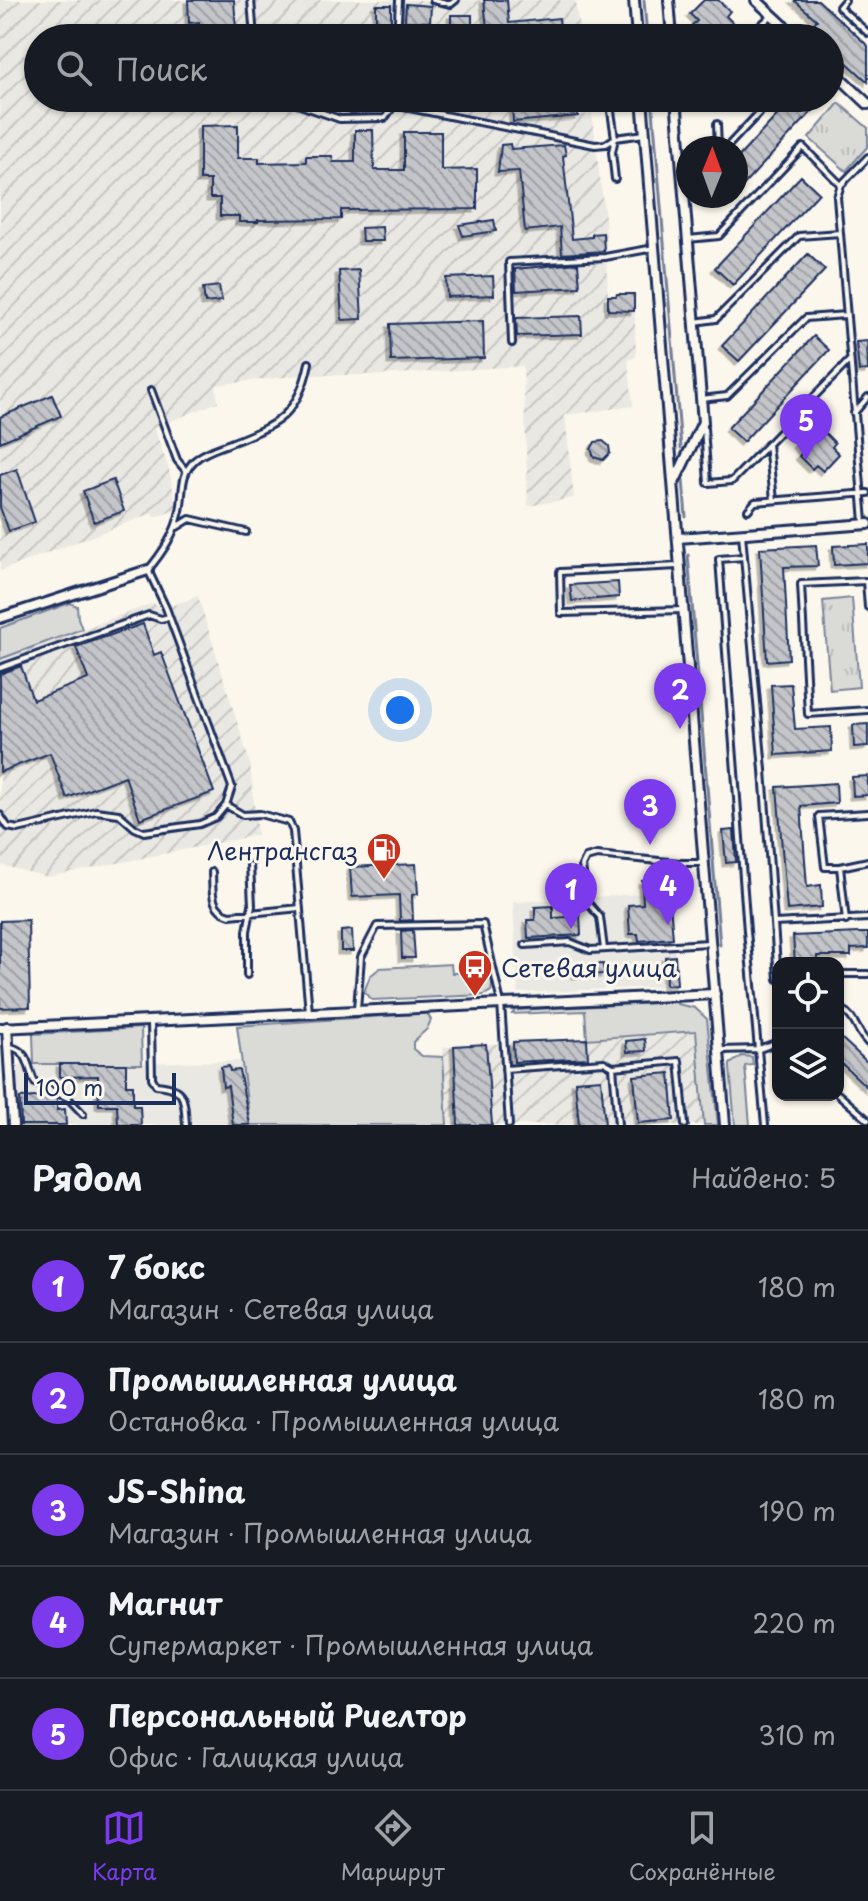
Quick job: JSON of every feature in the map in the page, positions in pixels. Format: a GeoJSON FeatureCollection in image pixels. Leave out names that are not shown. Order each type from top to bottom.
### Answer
{"type":"FeatureCollection","features":[{"type":"Feature","properties":{"kind":"street"},"geometry":{"type":"LineString","coordinates":[[634,0],[636,24]]}},
{"type":"Feature","properties":{"kind":"street"},"geometry":{"type":"LineString","coordinates":[[669,0],[671,24]]}},
{"type":"Feature","properties":{"kind":"street"},"geometry":{"type":"LineString","coordinates":[[762,2],[782,24]]}},
{"type":"Feature","properties":{"kind":"street"},"geometry":{"type":"LineString","coordinates":[[844,81],[868,104]]}},
{"type":"Feature","properties":{"kind":"street"},"geometry":{"type":"LineString","coordinates":[[643,112],[725,1125]]}},
{"type":"Feature","properties":{"kind":"street"},"geometry":{"type":"LineString","coordinates":[[678,112],[681,136]]}},
{"type":"Feature","properties":{"kind":"street"},"geometry":{"type":"LineString","coordinates":[[673,484],[703,422],[687,208]]}},
{"type":"Feature","properties":{"kind":"street"},"geometry":{"type":"LineString","coordinates":[[678,538],[866,524]]}},
{"type":"Feature","properties":{"kind":"street"},"geometry":{"type":"LineString","coordinates":[[0,618],[148,570]]}},
{"type":"Feature","properties":{"kind":"street"},"geometry":{"type":"LineString","coordinates":[[13,1125],[4,1027],[715,994]]}},
{"type":"Feature","properties":{"kind":"lane"},"geometry":{"type":"LineString","coordinates":[[251,0],[253,24]]}},
{"type":"Feature","properties":{"kind":"lane"},"geometry":{"type":"LineString","coordinates":[[398,24],[399,0]]}},
{"type":"Feature","properties":{"kind":"lane"},"geometry":{"type":"LineString","coordinates":[[433,0],[451,4],[456,0]]}},
{"type":"Feature","properties":{"kind":"lane"},"geometry":{"type":"LineString","coordinates":[[845,0],[839,7],[868,33]]}},
{"type":"Feature","properties":{"kind":"lane"},"geometry":{"type":"LineString","coordinates":[[762,24],[772,15]]}},
{"type":"Feature","properties":{"kind":"lane"},"geometry":{"type":"LineString","coordinates":[[320,112],[340,119],[385,118],[389,112]]}},
{"type":"Feature","properties":{"kind":"lane"},"geometry":{"type":"LineString","coordinates":[[429,112],[595,145],[606,144],[615,138],[645,134]]}},
{"type":"Feature","properties":{"kind":"lane"},"geometry":{"type":"LineString","coordinates":[[611,112],[615,179]]}},
{"type":"Feature","properties":{"kind":"lane"},"geometry":{"type":"LineString","coordinates":[[737,136],[760,112]]}},
{"type":"Feature","properties":{"kind":"lane"},"geometry":{"type":"LineString","coordinates":[[717,124],[718,136]]}},
{"type":"Feature","properties":{"kind":"lane"},"geometry":{"type":"LineString","coordinates":[[688,239],[719,236],[803,147],[841,185]]}},
{"type":"Feature","properties":{"kind":"lane"},"geometry":{"type":"LineString","coordinates":[[866,524],[860,494],[837,197],[841,185],[868,157]]}},
{"type":"Feature","properties":{"kind":"lane"},"geometry":{"type":"LineString","coordinates":[[695,322],[716,319],[799,236],[840,233]]}},
{"type":"Feature","properties":{"kind":"lane"},"geometry":{"type":"LineString","coordinates":[[512,343],[509,262],[605,257],[654,248]]}},
{"type":"Feature","properties":{"kind":"lane"},"geometry":{"type":"LineString","coordinates":[[701,399],[727,396],[806,318],[846,315]]}},
{"type":"Feature","properties":{"kind":"lane"},"geometry":{"type":"LineString","coordinates":[[703,422],[708,483],[732,481],[849,361]]}},
{"type":"Feature","properties":{"kind":"lane"},"geometry":{"type":"LineString","coordinates":[[0,815],[8,827],[18,829],[96,811],[110,811],[144,832],[200,824],[216,817],[226,805],[232,787],[169,617],[148,570],[167,547],[175,528],[186,471],[206,453],[284,418],[304,384],[309,363]]}},
{"type":"Feature","properties":{"kind":"lane"},"geometry":{"type":"LineString","coordinates":[[151,390],[177,460],[186,471]]}},
{"type":"Feature","properties":{"kind":"lane"},"geometry":{"type":"LineString","coordinates":[[854,413],[868,397]]}},
{"type":"Feature","properties":{"kind":"lane"},"geometry":{"type":"LineString","coordinates":[[768,444],[774,500]]}},
{"type":"Feature","properties":{"kind":"lane"},"geometry":{"type":"LineString","coordinates":[[748,510],[755,502],[868,493]]}},
{"type":"Feature","properties":{"kind":"lane"},"geometry":{"type":"LineString","coordinates":[[175,528],[190,519],[246,532]]}},
{"type":"Feature","properties":{"kind":"lane"},"geometry":{"type":"LineString","coordinates":[[742,533],[776,957]]}},
{"type":"Feature","properties":{"kind":"lane"},"geometry":{"type":"LineString","coordinates":[[744,557],[719,559],[765,1125]]}},
{"type":"Feature","properties":{"kind":"lane"},"geometry":{"type":"LineString","coordinates":[[680,566],[560,572],[561,613],[684,610]]}},
{"type":"Feature","properties":{"kind":"lane"},"geometry":{"type":"LineString","coordinates":[[868,607],[866,581],[801,584],[808,714],[868,710]]}},
{"type":"Feature","properties":{"kind":"lane"},"geometry":{"type":"LineString","coordinates":[[0,668],[149,615],[161,619],[169,617]]}},
{"type":"Feature","properties":{"kind":"lane"},"geometry":{"type":"LineString","coordinates":[[226,805],[243,815],[260,814],[289,822],[293,831],[309,1012]]}},
{"type":"Feature","properties":{"kind":"lane"},"geometry":{"type":"LineString","coordinates":[[868,813],[819,816],[825,867],[868,861]]}},
{"type":"Feature","properties":{"kind":"lane"},"geometry":{"type":"LineString","coordinates":[[604,949],[600,917],[587,902],[582,866],[586,858],[597,855],[704,863]]}},
{"type":"Feature","properties":{"kind":"lane"},"geometry":{"type":"LineString","coordinates":[[247,975],[250,865]]}},
{"type":"Feature","properties":{"kind":"lane"},"geometry":{"type":"LineString","coordinates":[[840,867],[846,921]]}},
{"type":"Feature","properties":{"kind":"lane"},"geometry":{"type":"LineString","coordinates":[[212,872],[216,908],[230,915],[300,908]]}},
{"type":"Feature","properties":{"kind":"lane"},"geometry":{"type":"LineString","coordinates":[[774,923],[868,918]]}},
{"type":"Feature","properties":{"kind":"lane"},"geometry":{"type":"LineString","coordinates":[[357,1009],[361,957],[377,926],[483,924],[501,1003],[509,1125]]}},
{"type":"Feature","properties":{"kind":"lane"},"geometry":{"type":"LineString","coordinates":[[525,945],[570,942],[590,950],[711,943]]}},
{"type":"Feature","properties":{"kind":"lane"},"geometry":{"type":"LineString","coordinates":[[844,974],[868,974]]}},
{"type":"Feature","properties":{"kind":"lane"},"geometry":{"type":"LineString","coordinates":[[844,1010],[850,1014],[868,1043]]}},
{"type":"Feature","properties":{"kind":"lane"},"geometry":{"type":"LineString","coordinates":[[150,1020],[152,1078],[156,1085],[178,1090],[184,1100],[186,1125]]}},
{"type":"Feature","properties":{"kind":"lane"},"geometry":{"type":"LineString","coordinates":[[720,1050],[759,1049],[772,1044]]}},
{"type":"Feature","properties":{"kind":"lane"},"geometry":{"type":"LineString","coordinates":[[8,1046],[26,1055],[35,1083],[68,1098],[83,1114]]}},
{"type":"Feature","properties":{"kind":"lane"},"geometry":{"type":"LineString","coordinates":[[505,1069],[604,1062],[613,1067],[679,1061],[685,1125]]}},
{"type":"Feature","properties":{"kind":"lane"},"geometry":{"type":"LineString","coordinates":[[613,1067],[618,1125]]}},
{"type":"Feature","properties":{"kind":"lane"},"geometry":{"type":"LineString","coordinates":[[844,1100],[867,1123]]}},
{"type":"Feature","properties":{"kind":"shaded area"},"geometry":{"type":"Polygon","coordinates":[[[0,0],[575,0],[579,24],[24,24],[24,112],[512,112],[513,121],[592,114],[605,219],[608,296],[634,294],[636,357],[628,359],[633,406],[565,415],[574,498],[528,506],[523,366],[381,375],[302,375],[216,385],[218,402],[154,428],[169,469],[177,510],[155,517],[153,513],[0,571],[0,0]]]}},
{"type":"Feature","properties":{"kind":"shaded area"},"geometry":{"type":"Polygon","coordinates":[[[198,596],[250,763],[257,835],[48,877],[0,865],[0,659],[154,603],[160,610],[198,596]]]}},
{"type":"Feature","properties":{"kind":"shaded area"},"geometry":{"type":"Polygon","coordinates":[[[670,892],[677,986],[518,993],[513,902],[670,892]]]}},
{"type":"Feature","properties":{"kind":"shaded area"},"geometry":{"type":"Polygon","coordinates":[[[696,1031],[704,1125],[447,1125],[443,1047],[696,1031]]]}},
{"type":"Feature","properties":{"kind":"shaded area"},"geometry":{"type":"Polygon","coordinates":[[[241,1061],[250,1125],[19,1125],[15,1065],[241,1061]]]}},
{"type":"Feature","properties":{"kind":"green space"},"geometry":{"type":"Polygon","coordinates":[[[844,107],[868,128],[868,146],[846,171],[809,138],[831,112],[844,112],[844,107]]]}},
{"type":"Feature","properties":{"kind":"green space"},"geometry":{"type":"Polygon","coordinates":[[[852,598],[859,687],[830,690],[823,601],[852,598]]]}},
{"type":"Feature","properties":{"kind":"green space"},"geometry":{"type":"Polygon","coordinates":[[[70,603],[77,606],[82,629],[0,659],[0,628],[70,603]]]}},
{"type":"Feature","properties":{"kind":"green space"},"geometry":{"type":"Polygon","coordinates":[[[462,963],[486,969],[491,978],[491,991],[484,995],[372,1000],[364,992],[370,976],[380,968],[451,964],[452,973],[462,973],[462,963]]]}},
{"type":"Feature","properties":{"kind":"green space"},"geometry":{"type":"Polygon","coordinates":[[[677,1002],[695,1008],[707,1019],[718,1125],[704,1125],[696,1031],[587,1039],[585,1011],[512,1014],[515,1010],[677,1002]]]}},
{"type":"Feature","properties":{"kind":"green space"},"geometry":{"type":"Polygon","coordinates":[[[427,1013],[431,1020],[427,1029],[413,1042],[413,1049],[422,1056],[443,1057],[447,1125],[250,1125],[237,1026],[427,1013]]]}},
{"type":"Feature","properties":{"kind":"green space"},"geometry":{"type":"Polygon","coordinates":[[[141,1028],[142,1064],[34,1064],[33,1034],[141,1028]]]}},
{"type":"Feature","properties":{"kind":"green space"},"geometry":{"type":"Polygon","coordinates":[[[742,1056],[752,1057],[753,1065],[745,1066],[750,1125],[735,1125],[730,1064],[742,1056]]]}},
{"type":"Feature","properties":{"kind":"building"},"geometry":{"type":"Polygon","coordinates":[[[188,0],[234,0],[236,24],[189,23],[188,0]]]}},
{"type":"Feature","properties":{"kind":"building"},"geometry":{"type":"Polygon","coordinates":[[[484,0],[507,0],[509,23],[559,18],[560,24],[487,24],[484,0]]]}},
{"type":"Feature","properties":{"kind":"building"},"geometry":{"type":"Polygon","coordinates":[[[704,0],[718,0],[730,11],[726,16],[733,23],[693,24],[697,21],[690,14],[704,0]]]}},
{"type":"Feature","properties":{"kind":"building"},"geometry":{"type":"Polygon","coordinates":[[[794,0],[818,0],[868,46],[868,82],[844,60],[844,24],[813,24],[817,20],[794,0]]]}},
{"type":"Feature","properties":{"kind":"building"},"geometry":{"type":"Polygon","coordinates":[[[406,4],[431,6],[430,22],[405,21],[406,4]]]}},
{"type":"Feature","properties":{"kind":"building"},"geometry":{"type":"Polygon","coordinates":[[[376,5],[391,5],[391,24],[376,24],[376,5]]]}},
{"type":"Feature","properties":{"kind":"building"},"geometry":{"type":"Polygon","coordinates":[[[451,15],[472,15],[472,24],[451,24],[451,15]]]}},
{"type":"Feature","properties":{"kind":"building"},"geometry":{"type":"Polygon","coordinates":[[[512,112],[578,112],[578,116],[513,122],[512,112]]]}},
{"type":"Feature","properties":{"kind":"building"},"geometry":{"type":"Polygon","coordinates":[[[780,112],[811,112],[748,180],[748,147],[780,112]]]}},
{"type":"Feature","properties":{"kind":"building"},"geometry":{"type":"Polygon","coordinates":[[[238,125],[238,158],[259,158],[259,163],[306,162],[306,156],[332,156],[333,162],[355,162],[355,130],[373,130],[374,170],[404,170],[404,132],[441,132],[441,170],[477,169],[477,209],[341,210],[341,219],[258,222],[239,222],[239,216],[220,216],[220,198],[210,198],[210,180],[200,180],[200,126],[238,125]]]}},
{"type":"Feature","properties":{"kind":"building"},"geometry":{"type":"Polygon","coordinates":[[[510,144],[511,149],[564,145],[572,239],[603,233],[604,251],[562,254],[560,227],[525,231],[519,171],[498,172],[501,145],[510,144]]]}},
{"type":"Feature","properties":{"kind":"building"},"geometry":{"type":"Polygon","coordinates":[[[801,176],[819,193],[733,285],[715,268],[801,176]]]}},
{"type":"Feature","properties":{"kind":"building"},"geometry":{"type":"Polygon","coordinates":[[[494,220],[496,231],[463,236],[459,225],[494,220]]]}},
{"type":"Feature","properties":{"kind":"building"},"geometry":{"type":"Polygon","coordinates":[[[382,227],[383,241],[362,241],[361,228],[382,227]]]}},
{"type":"Feature","properties":{"kind":"building"},"geometry":{"type":"Polygon","coordinates":[[[808,254],[825,270],[739,361],[722,346],[808,254]]]}},
{"type":"Feature","properties":{"kind":"building"},"geometry":{"type":"Polygon","coordinates":[[[578,263],[580,287],[516,291],[515,269],[578,263]]]}},
{"type":"Feature","properties":{"kind":"building"},"geometry":{"type":"Polygon","coordinates":[[[359,270],[362,319],[342,320],[339,271],[359,270]]]}},
{"type":"Feature","properties":{"kind":"building"},"geometry":{"type":"Polygon","coordinates":[[[493,276],[494,295],[447,297],[446,278],[493,276]]]}},
{"type":"Feature","properties":{"kind":"building"},"geometry":{"type":"Polygon","coordinates":[[[219,286],[222,301],[205,303],[203,288],[219,286]]]}},
{"type":"Feature","properties":{"kind":"building"},"geometry":{"type":"Polygon","coordinates":[[[634,294],[634,311],[608,310],[608,296],[634,294]]]}},
{"type":"Feature","properties":{"kind":"building"},"geometry":{"type":"Polygon","coordinates":[[[581,316],[582,334],[517,336],[516,318],[581,316]]]}},
{"type":"Feature","properties":{"kind":"building"},"geometry":{"type":"Polygon","coordinates":[[[483,321],[484,358],[391,361],[390,324],[483,321]]]}},
{"type":"Feature","properties":{"kind":"building"},"geometry":{"type":"Polygon","coordinates":[[[814,336],[829,350],[743,442],[728,428],[814,336]]]}},
{"type":"Feature","properties":{"kind":"building"},"geometry":{"type":"Polygon","coordinates":[[[867,341],[868,370],[859,371],[856,342],[867,341]]]}},
{"type":"Feature","properties":{"kind":"building"},"geometry":{"type":"Polygon","coordinates":[[[52,395],[61,416],[0,442],[0,417],[52,395]]]}},
{"type":"Feature","properties":{"kind":"building"},"geometry":{"type":"Polygon","coordinates":[[[812,428],[819,435],[823,431],[835,443],[832,447],[839,454],[823,471],[816,465],[812,469],[799,456],[803,452],[796,445],[812,428]]]}},
{"type":"Feature","properties":{"kind":"building"},"geometry":{"type":"Polygon","coordinates":[[[603,441],[609,446],[610,453],[603,460],[594,457],[591,449],[595,442],[603,441]]]}},
{"type":"Feature","properties":{"kind":"building"},"geometry":{"type":"Polygon","coordinates":[[[17,469],[35,522],[9,531],[0,507],[0,475],[17,469]]]}},
{"type":"Feature","properties":{"kind":"building"},"geometry":{"type":"Polygon","coordinates":[[[113,480],[124,511],[94,522],[83,491],[113,480]]]}},
{"type":"Feature","properties":{"kind":"building"},"geometry":{"type":"Polygon","coordinates":[[[868,544],[868,563],[834,565],[833,546],[868,544]]]}},
{"type":"Feature","properties":{"kind":"building"},"geometry":{"type":"Polygon","coordinates":[[[816,545],[818,566],[784,567],[789,659],[767,661],[760,548],[816,545]]]}},
{"type":"Feature","properties":{"kind":"building"},"geometry":{"type":"Polygon","coordinates":[[[618,582],[619,597],[572,601],[570,585],[618,582]]]}},
{"type":"Feature","properties":{"kind":"building"},"geometry":{"type":"Polygon","coordinates":[[[143,624],[154,655],[161,652],[214,792],[140,819],[125,776],[67,798],[50,753],[0,772],[0,674],[21,666],[33,700],[88,679],[76,647],[143,624]]]}},
{"type":"Feature","properties":{"kind":"building"},"geometry":{"type":"Polygon","coordinates":[[[791,684],[795,729],[831,727],[832,751],[776,755],[771,685],[791,684]]]}},
{"type":"Feature","properties":{"kind":"building"},"geometry":{"type":"Polygon","coordinates":[[[868,724],[868,746],[854,747],[853,725],[868,724]]]}},
{"type":"Feature","properties":{"kind":"building"},"geometry":{"type":"Polygon","coordinates":[[[868,776],[868,795],[853,796],[852,777],[868,776]]]}},
{"type":"Feature","properties":{"kind":"building"},"geometry":{"type":"Polygon","coordinates":[[[836,783],[837,803],[801,806],[807,887],[821,885],[822,907],[787,910],[777,787],[836,783]]]}},
{"type":"Feature","properties":{"kind":"building"},"geometry":{"type":"Polygon","coordinates":[[[734,830],[736,862],[726,863],[723,831],[734,830]]]}},
{"type":"Feature","properties":{"kind":"building","name":"Лентрансгаз"},"geometry":{"type":"Polygon","coordinates":[[[416,864],[418,894],[412,895],[413,920],[400,921],[399,895],[352,897],[350,867],[416,864]]]}},
{"type":"Feature","properties":{"kind":"building"},"geometry":{"type":"Polygon","coordinates":[[[656,880],[657,903],[670,903],[673,938],[639,941],[638,934],[630,934],[628,905],[643,904],[642,881],[656,880]]]}},
{"type":"Feature","properties":{"kind":"building"},"geometry":{"type":"Polygon","coordinates":[[[553,906],[553,918],[580,916],[581,935],[528,938],[527,920],[535,920],[535,907],[553,906]]]}},
{"type":"Feature","properties":{"kind":"building"},"geometry":{"type":"Polygon","coordinates":[[[28,920],[30,1007],[0,1008],[0,921],[28,920]]]}},
{"type":"Feature","properties":{"kind":"building"},"geometry":{"type":"Polygon","coordinates":[[[352,930],[353,951],[341,951],[341,931],[352,930]]]}},
{"type":"Feature","properties":{"kind":"building"},"geometry":{"type":"Polygon","coordinates":[[[413,930],[415,958],[402,958],[401,931],[413,930]]]}},
{"type":"Feature","properties":{"kind":"building"},"geometry":{"type":"Polygon","coordinates":[[[868,933],[868,948],[851,949],[851,956],[795,957],[793,936],[868,933]]]}},
{"type":"Feature","properties":{"kind":"building"},"geometry":{"type":"Polygon","coordinates":[[[675,956],[677,984],[666,985],[665,957],[675,956]]]}},
{"type":"Feature","properties":{"kind":"building"},"geometry":{"type":"Polygon","coordinates":[[[603,964],[604,974],[575,975],[574,965],[603,964]]]}},
{"type":"Feature","properties":{"kind":"building"},"geometry":{"type":"Polygon","coordinates":[[[587,1039],[588,1058],[514,1062],[513,1042],[587,1039]]]}},
{"type":"Feature","properties":{"kind":"building"},"geometry":{"type":"Polygon","coordinates":[[[645,1039],[646,1051],[627,1052],[626,1041],[645,1039]]]}},
{"type":"Feature","properties":{"kind":"building"},"geometry":{"type":"Polygon","coordinates":[[[844,1041],[868,1063],[868,1088],[844,1066],[844,1041]]]}},
{"type":"Feature","properties":{"kind":"building"},"geometry":{"type":"Polygon","coordinates":[[[486,1044],[492,1125],[458,1125],[454,1046],[486,1044]]]}},
{"type":"Feature","properties":{"kind":"building"},"geometry":{"type":"Polygon","coordinates":[[[60,1064],[126,1064],[126,1085],[133,1085],[133,1106],[140,1106],[141,1125],[118,1125],[117,1105],[99,1105],[98,1076],[60,1077],[60,1064]]]}},
{"type":"Feature","properties":{"kind":"building"},"geometry":{"type":"Polygon","coordinates":[[[229,1066],[230,1071],[239,1070],[250,1125],[233,1125],[228,1086],[223,1087],[221,1067],[229,1066]]]}},
{"type":"Feature","properties":{"kind":"building"},"geometry":{"type":"Polygon","coordinates":[[[670,1073],[674,1120],[638,1123],[634,1076],[670,1073]]]}},
{"type":"Feature","properties":{"kind":"building"},"geometry":{"type":"Polygon","coordinates":[[[601,1079],[605,1125],[579,1125],[575,1081],[601,1079]]]}},
{"type":"Feature","properties":{"kind":"building"},"geometry":{"type":"Polygon","coordinates":[[[20,1098],[57,1098],[57,1110],[65,1109],[66,1125],[21,1125],[20,1098]]]}},
{"type":"Feature","properties":{"kind":"waterway"},"geometry":{"type":"LineString","coordinates":[[644,0],[646,24]]}},
{"type":"Feature","properties":{"kind":"waterway"},"geometry":{"type":"LineString","coordinates":[[653,112],[681,448]]}},
{"type":"Feature","properties":{"kind":"waterway"},"geometry":{"type":"LineString","coordinates":[[683,480],[686,517]]}},
{"type":"Feature","properties":{"kind":"waterway"},"geometry":{"type":"LineString","coordinates":[[688,555],[720,945]]}},
{"type":"Feature","properties":{"kind":"place","name":"Персональный Риелтор"},"geometry":{"type":"Point","coordinates":[806,460]}},
{"type":"Feature","properties":{"kind":"place","name":"Промышленная улица"},"geometry":{"type":"Point","coordinates":[680,729]}},
{"type":"Feature","properties":{"kind":"place","name":"JS-Shina"},"geometry":{"type":"Point","coordinates":[650,845]}},
{"type":"Feature","properties":{"kind":"place","name":"Лентрансгаз"},"geometry":{"type":"Point","coordinates":[384,881]}},
{"type":"Feature","properties":{"kind":"place","name":"Магнит"},"geometry":{"type":"Point","coordinates":[668,925]}},
{"type":"Feature","properties":{"kind":"place","name":"7 бокс"},"geometry":{"type":"Point","coordinates":[571,929]}},
{"type":"Feature","properties":{"kind":"place","name":"Сетевая улица"},"geometry":{"type":"Point","coordinates":[475,998]}}]}
